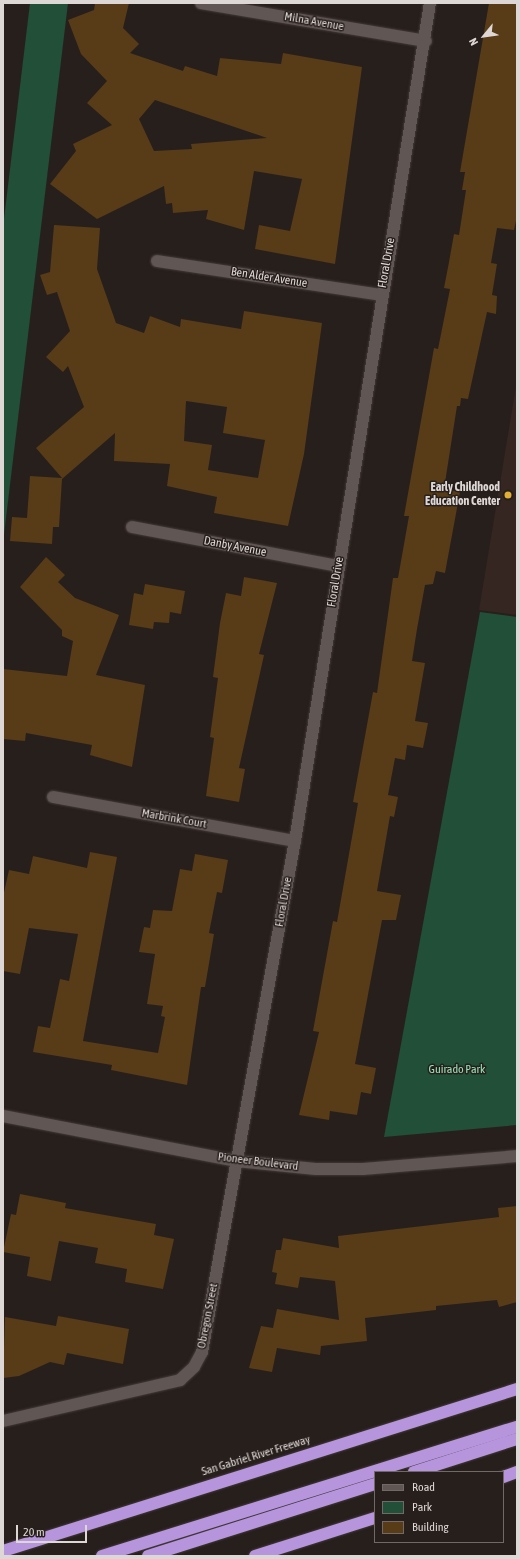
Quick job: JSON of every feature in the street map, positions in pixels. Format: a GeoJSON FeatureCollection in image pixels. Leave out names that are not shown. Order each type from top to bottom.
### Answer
{"type":"FeatureCollection","features":[{"type":"Feature","properties":{"kind":"highway","name":"San Gabriel River Freeway"},"geometry":{"type":"LineString","coordinates":[[3,1551],[517,1389]]}},
{"type":"Feature","properties":{"kind":"highway"},"geometry":{"type":"LineString","coordinates":[[102,1556],[517,1426]]}},
{"type":"Feature","properties":{"kind":"highway"},"geometry":{"type":"LineString","coordinates":[[417,1471],[517,1439]]}},
{"type":"Feature","properties":{"kind":"highway"},"geometry":{"type":"LineString","coordinates":[[504,1477],[517,1472]]}},
{"type":"Feature","properties":{"kind":"highway"},"geometry":{"type":"LineString","coordinates":[[148,1556],[374,1484]]}},
{"type":"Feature","properties":{"kind":"highway"},"geometry":{"type":"LineString","coordinates":[[255,1556],[374,1518]]}},
{"type":"Feature","properties":{"kind":"street","name":"Milna Avenue"},"geometry":{"type":"LineString","coordinates":[[201,3],[426,41]]}},
{"type":"Feature","properties":{"kind":"street","name":"Floral Drive"},"geometry":{"type":"LineString","coordinates":[[236,1161],[295,841],[381,295],[426,41],[430,3]]}},
{"type":"Feature","properties":{"kind":"street","name":"Ben Alder Avenue"},"geometry":{"type":"LineString","coordinates":[[157,261],[381,295]]}},
{"type":"Feature","properties":{"kind":"street","name":"Danby Avenue"},"geometry":{"type":"LineString","coordinates":[[132,527],[339,566]]}},
{"type":"Feature","properties":{"kind":"street","name":"Marbrink Court"},"geometry":{"type":"LineString","coordinates":[[53,796],[295,841]]}},
{"type":"Feature","properties":{"kind":"street","name":"Pioneer Boulevard"},"geometry":{"type":"LineString","coordinates":[[3,1116],[236,1161],[316,1169],[363,1169],[517,1156]]}},
{"type":"Feature","properties":{"kind":"street","name":"Obregon Street"},"geometry":{"type":"LineString","coordinates":[[3,1421],[155,1388],[180,1380],[194,1366],[207,1328],[236,1161]]}},
{"type":"Feature","properties":{"kind":"shaded area","name":"Early Childhood Education Center"},"geometry":{"type":"Polygon","coordinates":[[[517,380],[517,615],[479,610],[517,380]]]}},
{"type":"Feature","properties":{"kind":"green space"},"geometry":{"type":"Polygon","coordinates":[[[30,3],[68,3],[3,543],[3,227],[30,3]]]}},
{"type":"Feature","properties":{"kind":"green space","name":"Guirado Park"},"geometry":{"type":"Polygon","coordinates":[[[480,612],[517,617],[517,1125],[384,1137],[480,612]]]}},
{"type":"Feature","properties":{"kind":"building"},"geometry":{"type":"Polygon","coordinates":[[[95,3],[129,3],[123,28],[139,44],[130,53],[183,71],[185,66],[217,76],[220,58],[281,64],[283,53],[362,67],[335,264],[255,249],[259,225],[290,231],[302,179],[254,171],[244,230],[206,219],[208,210],[173,213],[172,203],[166,204],[164,186],[97,219],[50,184],[76,151],[73,144],[112,125],[87,103],[107,81],[81,54],[68,20],[94,10],[95,3]],[[155,100],[139,119],[154,151],[192,149],[191,144],[267,138],[155,100]]]}},
{"type":"Feature","properties":{"kind":"building"},"geometry":{"type":"Polygon","coordinates":[[[489,3],[517,3],[517,216],[514,230],[497,228],[491,263],[497,264],[492,295],[497,296],[496,314],[487,312],[468,399],[461,398],[460,406],[457,406],[444,489],[460,492],[445,573],[436,571],[433,584],[425,585],[417,629],[412,661],[425,663],[415,721],[428,723],[423,748],[407,745],[405,760],[395,758],[388,795],[398,797],[394,817],[390,816],[377,891],[401,895],[396,920],[382,920],[355,1064],[376,1068],[371,1094],[361,1092],[357,1115],[330,1111],[329,1120],[299,1115],[319,1032],[313,1031],[333,921],[337,922],[358,803],[353,802],[373,692],[377,693],[393,578],[398,578],[409,516],[404,516],[434,348],[438,349],[450,289],[444,288],[454,234],[459,235],[466,190],[462,190],[465,172],[460,172],[489,3]]]}},
{"type":"Feature","properties":{"kind":"building"},"geometry":{"type":"Polygon","coordinates":[[[54,225],[100,228],[97,269],[116,323],[144,333],[150,316],[180,327],[181,319],[241,329],[244,311],[322,323],[304,454],[288,526],[214,513],[217,497],[167,486],[170,464],[114,461],[115,433],[62,479],[59,527],[53,527],[52,544],[10,541],[12,517],[27,518],[30,476],[62,478],[36,448],[84,407],[68,366],[63,372],[46,357],[70,331],[57,292],[47,295],[40,275],[50,272],[54,225]],[[186,401],[184,441],[212,445],[208,470],[258,478],[265,440],[223,433],[227,407],[186,401]]]}},
{"type":"Feature","properties":{"kind":"building"},"geometry":{"type":"Polygon","coordinates":[[[46,557],[65,575],[58,582],[75,598],[119,615],[96,675],[145,685],[132,767],[90,755],[92,745],[26,733],[25,741],[3,739],[3,669],[67,676],[73,641],[62,636],[62,630],[20,587],[46,557]]]}},
{"type":"Feature","properties":{"kind":"building"},"geometry":{"type":"Polygon","coordinates":[[[244,577],[277,583],[259,654],[264,655],[239,768],[245,769],[239,802],[206,796],[214,738],[210,737],[218,678],[213,677],[220,623],[226,593],[241,596],[244,577]]]}},
{"type":"Feature","properties":{"kind":"building"},"geometry":{"type":"Polygon","coordinates":[[[145,584],[185,591],[181,614],[170,612],[169,623],[154,622],[153,629],[129,625],[134,593],[143,595],[145,584]]]}},
{"type":"Feature","properties":{"kind":"building"},"geometry":{"type":"Polygon","coordinates":[[[90,852],[117,857],[83,1041],[158,1053],[165,1017],[161,1016],[163,1006],[147,1004],[155,954],[139,952],[144,927],[150,928],[153,910],[172,911],[180,869],[192,871],[195,854],[228,860],[222,893],[217,892],[209,933],[214,934],[205,987],[201,987],[187,1085],[111,1070],[112,1065],[33,1052],[38,1026],[50,1028],[60,979],[69,981],[78,934],[29,928],[20,974],[3,971],[3,897],[9,870],[29,874],[33,856],[87,868],[90,852]]]}},
{"type":"Feature","properties":{"kind":"building"},"geometry":{"type":"Polygon","coordinates":[[[20,1194],[66,1203],[65,1208],[156,1224],[154,1235],[174,1239],[163,1289],[125,1282],[127,1269],[95,1263],[98,1248],[59,1241],[51,1281],[27,1276],[30,1257],[3,1252],[11,1214],[16,1215],[20,1194]]]}},
{"type":"Feature","properties":{"kind":"building"},"geometry":{"type":"Polygon","coordinates":[[[517,1206],[517,1302],[499,1307],[497,1300],[436,1306],[436,1310],[365,1318],[367,1341],[321,1346],[320,1355],[277,1348],[272,1372],[249,1368],[261,1326],[273,1328],[277,1309],[339,1320],[335,1281],[300,1277],[298,1288],[275,1284],[277,1273],[272,1272],[276,1250],[281,1250],[283,1238],[339,1248],[338,1236],[499,1217],[498,1208],[517,1206]]]}},
{"type":"Feature","properties":{"kind":"building"},"geometry":{"type":"Polygon","coordinates":[[[58,1316],[129,1329],[123,1364],[67,1353],[64,1365],[50,1362],[19,1376],[3,1378],[5,1317],[56,1326],[58,1316]]]}},
{"type":"Feature","properties":{"kind":"place","name":"Early Childhood Education Center"},"geometry":{"type":"Point","coordinates":[508,495]}}]}
